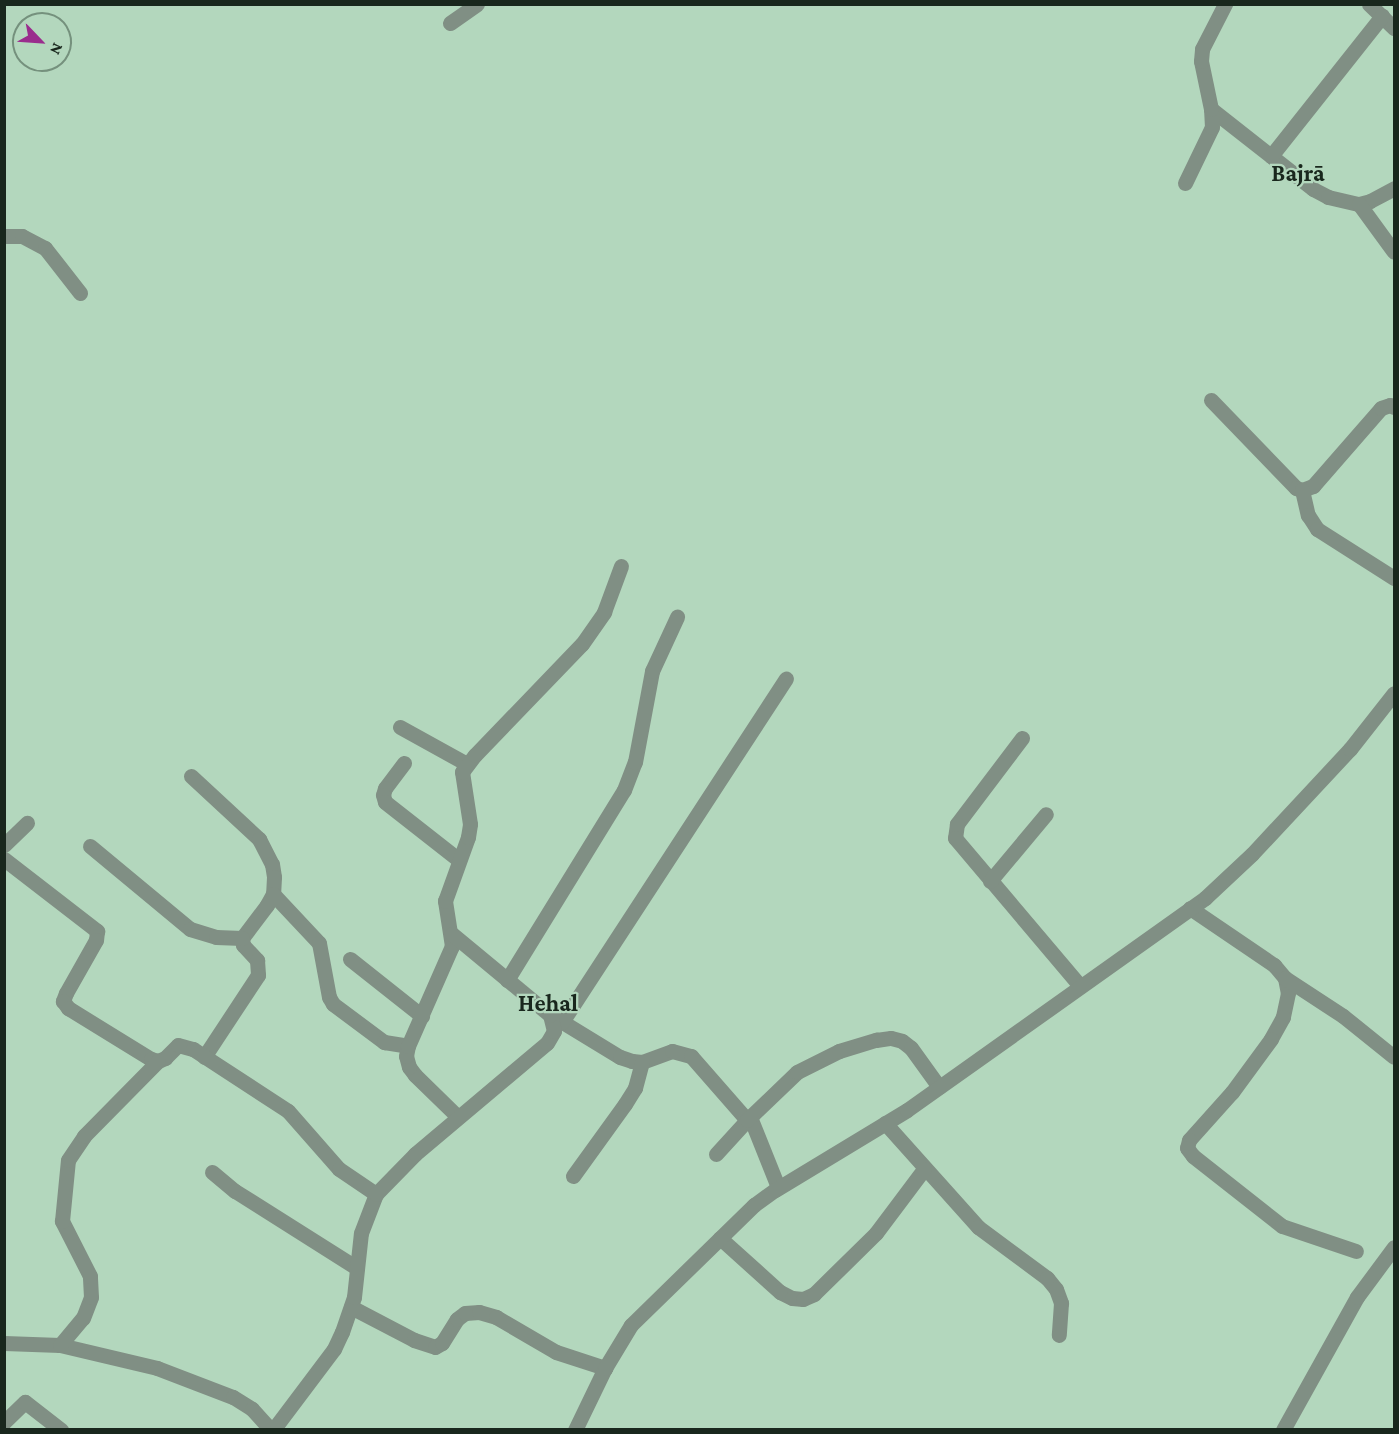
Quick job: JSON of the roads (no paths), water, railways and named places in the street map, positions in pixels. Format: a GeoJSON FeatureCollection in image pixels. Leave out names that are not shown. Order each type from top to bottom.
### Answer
{"type":"FeatureCollection","features":[{"type":"Feature","properties":{"kind":"street"},"geometry":{"type":"LineString","coordinates":[[450,23],[477,4]]}},
{"type":"Feature","properties":{"kind":"street"},"geometry":{"type":"LineString","coordinates":[[1185,183],[1208,140],[1212,127],[1211,109],[1201,61],[1202,49],[1225,4]]}},
{"type":"Feature","properties":{"kind":"street"},"geometry":{"type":"LineString","coordinates":[[1369,4],[1395,28]]}},
{"type":"Feature","properties":{"kind":"street"},"geometry":{"type":"LineString","coordinates":[[1271,156],[1382,16]]}},
{"type":"Feature","properties":{"kind":"street"},"geometry":{"type":"LineString","coordinates":[[1211,109],[1328,197],[1359,204],[1395,188]]}},
{"type":"Feature","properties":{"kind":"street"},"geometry":{"type":"LineString","coordinates":[[1359,204],[1395,252]]}},
{"type":"Feature","properties":{"kind":"street"},"geometry":{"type":"LineString","coordinates":[[4,236],[22,236],[45,248],[80,293]]}},
{"type":"Feature","properties":{"kind":"street"},"geometry":{"type":"LineString","coordinates":[[1211,400],[1296,488],[1302,490],[1313,486],[1381,408],[1390,405],[1395,407]]}},
{"type":"Feature","properties":{"kind":"street"},"geometry":{"type":"LineString","coordinates":[[1302,490],[1308,515],[1317,529],[1395,578]]}},
{"type":"Feature","properties":{"kind":"street"},"geometry":{"type":"LineString","coordinates":[[458,1117],[409,1067],[408,1046],[449,957],[452,934],[446,901],[470,824],[462,772],[467,764],[582,644],[604,612],[621,566]]}},
{"type":"Feature","properties":{"kind":"street"},"geometry":{"type":"LineString","coordinates":[[507,980],[632,774],[652,671],[677,618]]}},
{"type":"Feature","properties":{"kind":"street"},"geometry":{"type":"LineString","coordinates":[[4,1343],[60,1346],[157,1368],[234,1397],[252,1409],[272,1430],[334,1349],[351,1307],[361,1233],[376,1194],[388,1179],[458,1117],[547,1043],[554,1031],[556,1019],[786,680]]}},
{"type":"Feature","properties":{"kind":"street"},"geometry":{"type":"LineString","coordinates":[[575,1430],[605,1368],[631,1325],[754,1205],[778,1187],[885,1123],[939,1087],[1190,908],[1252,854],[1350,749],[1395,693]]}},
{"type":"Feature","properties":{"kind":"street"},"geometry":{"type":"LineString","coordinates":[[399,727],[467,764]]}},
{"type":"Feature","properties":{"kind":"street"},"geometry":{"type":"LineString","coordinates":[[1022,738],[957,824],[954,832],[959,846],[1080,986]]}},
{"type":"Feature","properties":{"kind":"street"},"geometry":{"type":"LineString","coordinates":[[404,763],[385,788],[383,795],[385,802],[459,860]]}},
{"type":"Feature","properties":{"kind":"street"},"geometry":{"type":"LineString","coordinates":[[191,776],[259,839],[272,864],[273,894],[242,938],[243,945],[257,960],[258,975],[204,1057]]}},
{"type":"Feature","properties":{"kind":"street"},"geometry":{"type":"LineString","coordinates":[[990,881],[1046,814]]}},
{"type":"Feature","properties":{"kind":"street"},"geometry":{"type":"LineString","coordinates":[[4,845],[27,823]]}},
{"type":"Feature","properties":{"kind":"street"},"geometry":{"type":"LineString","coordinates":[[90,846],[190,929],[216,937],[242,938]]}},
{"type":"Feature","properties":{"kind":"street"},"geometry":{"type":"LineString","coordinates":[[4,859],[97,931],[96,940],[66,993],[63,1001],[68,1008],[158,1061]]}},
{"type":"Feature","properties":{"kind":"street"},"geometry":{"type":"LineString","coordinates":[[273,894],[319,943],[333,1005],[384,1042],[408,1046]]}},
{"type":"Feature","properties":{"kind":"street"},"geometry":{"type":"LineString","coordinates":[[1190,908],[1274,965],[1285,978],[1343,1016],[1395,1057]]}},
{"type":"Feature","properties":{"kind":"street"},"geometry":{"type":"LineString","coordinates":[[452,934],[556,1019],[621,1057],[642,1062],[672,1051],[691,1056],[748,1119],[778,1187]]}},
{"type":"Feature","properties":{"kind":"street"},"geometry":{"type":"LineString","coordinates":[[350,959],[422,1016]]}},
{"type":"Feature","properties":{"kind":"street"},"geometry":{"type":"LineString","coordinates":[[1285,978],[1288,993],[1283,1017],[1271,1039],[1232,1092],[1189,1140],[1187,1148],[1193,1156],[1282,1226],[1356,1251]]}},
{"type":"Feature","properties":{"kind":"street"},"geometry":{"type":"LineString","coordinates":[[716,1154],[748,1119],[797,1072],[839,1051],[876,1040],[891,1038],[902,1041],[911,1048],[939,1087]]}},
{"type":"Feature","properties":{"kind":"street"},"geometry":{"type":"LineString","coordinates":[[60,1346],[83,1318],[89,1303],[91,1285],[90,1276],[62,1221],[68,1160],[84,1136],[158,1061],[178,1045],[184,1045],[288,1111],[339,1169],[376,1194]]}},
{"type":"Feature","properties":{"kind":"street"},"geometry":{"type":"LineString","coordinates":[[573,1176],[635,1088],[642,1062]]}},
{"type":"Feature","properties":{"kind":"street"},"geometry":{"type":"LineString","coordinates":[[885,1123],[978,1227],[1051,1283],[1060,1303],[1059,1335]]}},
{"type":"Feature","properties":{"kind":"street"},"geometry":{"type":"LineString","coordinates":[[720,1238],[780,1292],[792,1298],[803,1299],[814,1294],[883,1226],[924,1169]]}},
{"type":"Feature","properties":{"kind":"street"},"geometry":{"type":"LineString","coordinates":[[212,1173],[235,1191],[357,1268]]}},
{"type":"Feature","properties":{"kind":"street"},"geometry":{"type":"LineString","coordinates":[[1283,1430],[1357,1296],[1395,1247]]}},
{"type":"Feature","properties":{"kind":"street"},"geometry":{"type":"LineString","coordinates":[[351,1307],[414,1340],[435,1347],[442,1343],[457,1319],[465,1313],[479,1312],[496,1317],[556,1352],[605,1368]]}},
{"type":"Feature","properties":{"kind":"street"},"geometry":{"type":"LineString","coordinates":[[4,1422],[25,1402],[61,1430]]}},
{"type":"Feature","properties":{"kind":"district","name":"Bajrā"},"geometry":{"type":"Point","coordinates":[1298,173]}},
{"type":"Feature","properties":{"kind":"district","name":"Hehal"},"geometry":{"type":"Point","coordinates":[548,1003]}}]}
